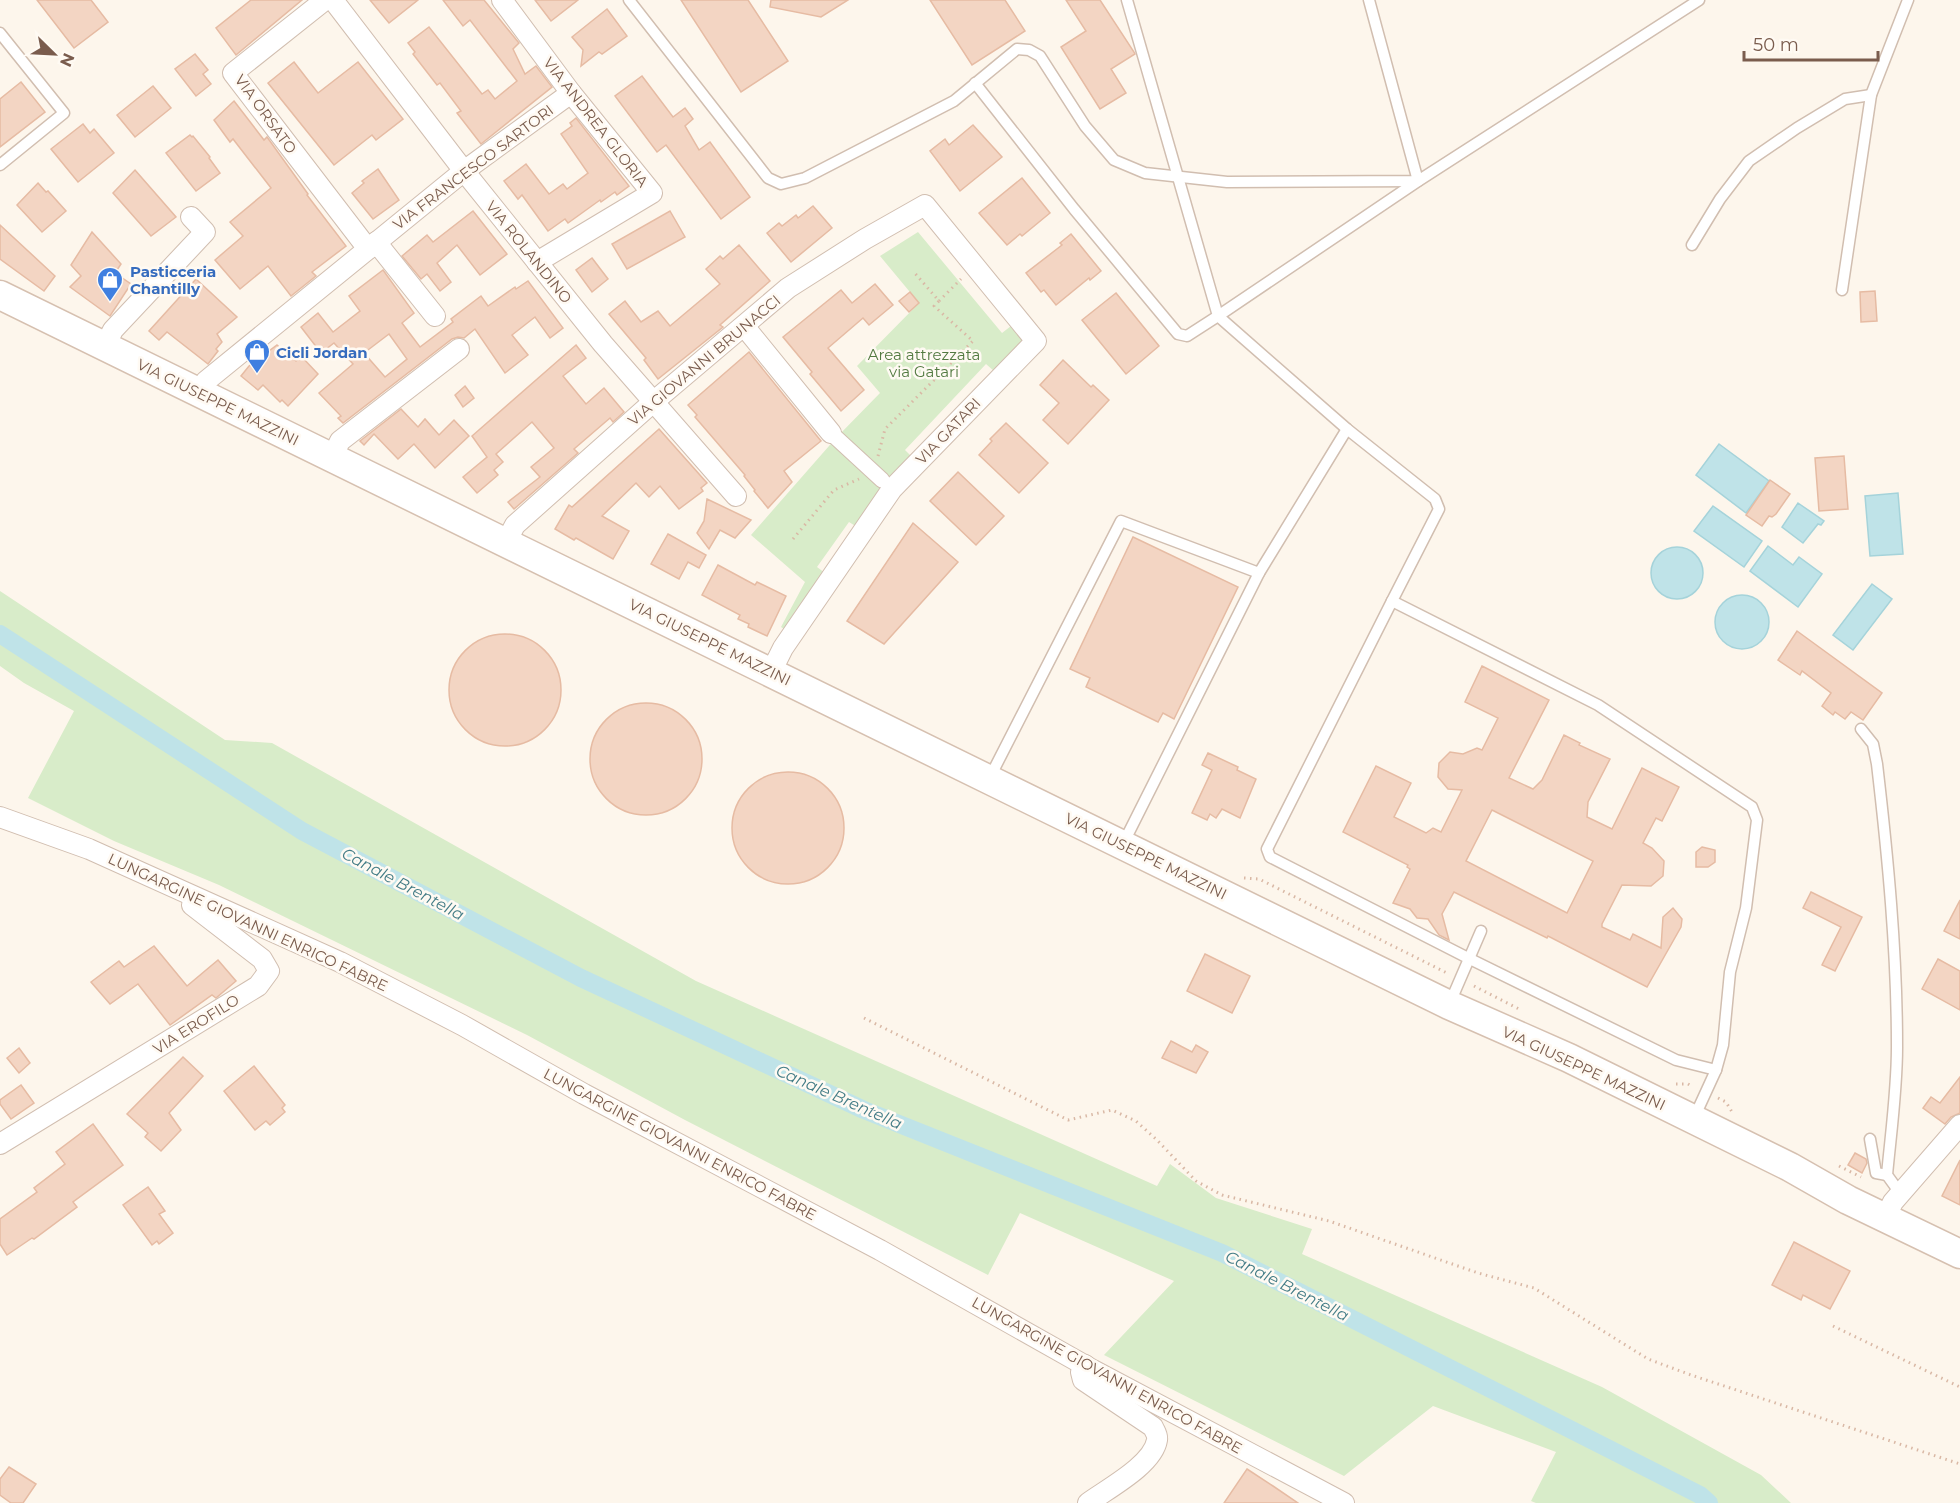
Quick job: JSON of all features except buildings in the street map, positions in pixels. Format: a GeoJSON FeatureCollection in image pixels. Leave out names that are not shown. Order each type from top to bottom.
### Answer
{"type":"FeatureCollection","features":[{"type":"Feature","properties":{"kind":"main road","name":"VIA GIUSEPPE MAZZINI"},"geometry":{"type":"LineString","coordinates":[[0,295],[1449,1005],[1569,1058],[1960,1254]]}},
{"type":"Feature","properties":{"kind":"street","name":"VIA ORSATO"},"geometry":{"type":"LineString","coordinates":[[325,0],[233,73],[372,245]]}},
{"type":"Feature","properties":{"kind":"street","name":"VIA ROLANDINO"},"geometry":{"type":"LineString","coordinates":[[333,0],[537,262],[652,403],[736,496]]}},
{"type":"Feature","properties":{"kind":"street","name":"VIA ANDREA GLORIA"},"geometry":{"type":"LineString","coordinates":[[502,0],[571,93],[652,193],[537,262]]}},
{"type":"Feature","properties":{"kind":"street","name":"VIA FRANCESCO SARTORI"},"geometry":{"type":"LineString","coordinates":[[200,394],[206,381],[372,245],[464,171],[571,93]]}},
{"type":"Feature","properties":{"kind":"street","name":"VIA GATARI"},"geometry":{"type":"LineString","coordinates":[[771,672],[883,480],[1036,341],[925,204]]}},
{"type":"Feature","properties":{"kind":"street","name":"VIA GIOVANNI BRUNACCI"},"geometry":{"type":"LineString","coordinates":[[506,543],[515,525],[652,403],[788,288],[925,204]]}},
{"type":"Feature","properties":{"kind":"street"},"geometry":{"type":"LineString","coordinates":[[105,346],[113,330],[205,232],[191,217]]}},
{"type":"Feature","properties":{"kind":"street"},"geometry":{"type":"LineString","coordinates":[[372,245],[435,316]]}},
{"type":"Feature","properties":{"kind":"street"},"geometry":{"type":"LineString","coordinates":[[744,326],[831,433],[883,480]]}},
{"type":"Feature","properties":{"kind":"street"},"geometry":{"type":"LineString","coordinates":[[332,458],[340,441],[459,349]]}},
{"type":"Feature","properties":{"kind":"street","name":"LUNGARGINE GIOVANNI ENRICO FABRE"},"geometry":{"type":"LineString","coordinates":[[0,817],[89,849],[340,962],[462,1025],[584,1094],[880,1250],[1085,1365],[1344,1503]]}},
{"type":"Feature","properties":{"kind":"street","name":"VIA EROFILO"},"geometry":{"type":"LineString","coordinates":[[0,1144],[258,986],[269,971],[262,959],[164,884]]}},
{"type":"Feature","properties":{"kind":"street"},"geometry":{"type":"LineString","coordinates":[[1885,1218],[1890,1206],[1900,1193],[1960,1125]]}},
{"type":"Feature","properties":{"kind":"street"},"geometry":{"type":"LineString","coordinates":[[1085,1365],[1082,1372],[1083,1380],[1153,1427],[1158,1437],[1155,1446],[1142,1465],[1088,1503]]}},
{"type":"Feature","properties":{"kind":"lane"},"geometry":{"type":"LineString","coordinates":[[629,0],[768,178],[781,184],[805,178],[954,101],[1017,49],[1029,50],[1040,56],[1085,126],[1114,160],[1144,173],[1227,182],[1418,182]]}},
{"type":"Feature","properties":{"kind":"lane"},"geometry":{"type":"LineString","coordinates":[[1127,0],[1218,316],[1347,429],[1436,499],[1439,509],[1267,849],[1270,858],[1676,1060],[1716,1070]]}},
{"type":"Feature","properties":{"kind":"lane"},"geometry":{"type":"LineString","coordinates":[[1369,0],[1418,182]]}},
{"type":"Feature","properties":{"kind":"lane"},"geometry":{"type":"LineString","coordinates":[[975,82],[1074,209],[1178,334],[1187,336],[1418,182],[1699,0]]}},
{"type":"Feature","properties":{"kind":"lane"},"geometry":{"type":"LineString","coordinates":[[1842,290],[1871,95],[1908,0]]}},
{"type":"Feature","properties":{"kind":"lane"},"geometry":{"type":"LineString","coordinates":[[0,33],[64,113],[0,165]]}},
{"type":"Feature","properties":{"kind":"lane"},"geometry":{"type":"LineString","coordinates":[[1692,245],[1720,199],[1749,161],[1845,99],[1871,95]]}},
{"type":"Feature","properties":{"kind":"lane"},"geometry":{"type":"LineString","coordinates":[[1122,844],[1259,573],[1347,429]]}},
{"type":"Feature","properties":{"kind":"lane"},"geometry":{"type":"LineString","coordinates":[[989,778],[1121,521],[1259,573]]}},
{"type":"Feature","properties":{"kind":"lane"},"geometry":{"type":"LineString","coordinates":[[1392,601],[1598,705],[1752,807],[1757,820],[1746,908],[1730,972],[1723,1045],[1716,1070],[1693,1119]]}},
{"type":"Feature","properties":{"kind":"lane"},"geometry":{"type":"LineString","coordinates":[[1862,729],[1873,744],[1877,764],[1890,887],[1897,1047],[1887,1175],[1900,1193]]}},
{"type":"Feature","properties":{"kind":"lane"},"geometry":{"type":"LineString","coordinates":[[1449,1005],[1481,931]]}},
{"type":"Feature","properties":{"kind":"lane"},"geometry":{"type":"LineString","coordinates":[[1870,1138],[1876,1173],[1887,1175]]}},
{"type":"Feature","properties":{"kind":"path"},"geometry":{"type":"LineString","coordinates":[[792,539],[834,490],[883,480],[885,429],[973,341],[934,306],[975,266]]}},
{"type":"Feature","properties":{"kind":"path"},"geometry":{"type":"LineString","coordinates":[[913,271],[939,301]]}},
{"type":"Feature","properties":{"kind":"path"},"geometry":{"type":"LineString","coordinates":[[1237,877],[1259,879],[1453,976]]}},
{"type":"Feature","properties":{"kind":"path"},"geometry":{"type":"LineString","coordinates":[[864,1018],[1068,1120],[1112,1110],[1136,1121],[1196,1180],[1222,1195],[1329,1221],[1479,1273],[1534,1288],[1648,1359],[1691,1376],[1960,1464]]}},
{"type":"Feature","properties":{"kind":"path"},"geometry":{"type":"LineString","coordinates":[[1833,1326],[1960,1387]]}},
{"type":"Feature","properties":{"kind":"green space","name":"Area attrezzata via Gatari"},"geometry":{"type":"Polygon","coordinates":[[[918,232],[1002,333],[1011,326],[1024,342],[995,372],[986,364],[905,450],[913,458],[857,527],[849,522],[817,567],[825,573],[787,631],[781,627],[805,582],[751,535],[836,438],[880,393],[857,366],[919,303],[880,256],[918,232]]]}},
{"type":"Feature","properties":{"kind":"green space"},"geometry":{"type":"Polygon","coordinates":[[[0,591],[225,740],[272,743],[696,981],[1157,1186],[1170,1164],[1216,1198],[1312,1229],[1302,1254],[1602,1387],[1761,1475],[1791,1503],[1536,1503],[1531,1501],[1556,1452],[1433,1406],[1344,1476],[1104,1355],[1174,1281],[1020,1213],[988,1275],[685,1120],[527,1035],[219,885],[114,841],[28,798],[74,711],[24,683],[0,666],[0,591]]]}},
{"type":"Feature","properties":{"kind":"water"},"geometry":{"type":"Polygon","coordinates":[[[1719,444],[1769,481],[1746,513],[1696,475],[1719,444]]]}},
{"type":"Feature","properties":{"kind":"water"},"geometry":{"type":"Polygon","coordinates":[[[1898,493],[1903,554],[1870,556],[1865,496],[1898,493]]]}},
{"type":"Feature","properties":{"kind":"water"},"geometry":{"type":"Polygon","coordinates":[[[1798,503],[1824,521],[1821,525],[1818,524],[1803,543],[1782,527],[1798,503]]]}},
{"type":"Feature","properties":{"kind":"water"},"geometry":{"type":"Polygon","coordinates":[[[1713,506],[1762,541],[1744,567],[1694,531],[1713,506]]]}},
{"type":"Feature","properties":{"kind":"water"},"geometry":{"type":"Polygon","coordinates":[[[1768,546],[1793,565],[1799,557],[1822,574],[1798,607],[1750,571],[1768,546]]]}},
{"type":"Feature","properties":{"kind":"water"},"geometry":{"type":"Polygon","coordinates":[[[1677,547],[1687,549],[1695,555],[1701,563],[1703,573],[1701,583],[1695,591],[1687,597],[1677,599],[1667,597],[1659,591],[1653,583],[1651,573],[1653,563],[1659,555],[1667,549],[1677,547]]]}},
{"type":"Feature","properties":{"kind":"water"},"geometry":{"type":"Polygon","coordinates":[[[1872,584],[1892,599],[1853,650],[1833,635],[1872,584]]]}},
{"type":"Feature","properties":{"kind":"water"},"geometry":{"type":"Polygon","coordinates":[[[1737,595],[1747,595],[1757,599],[1765,607],[1769,622],[1765,637],[1757,645],[1747,649],[1737,649],[1727,645],[1719,637],[1715,627],[1715,617],[1719,607],[1727,599],[1737,595]]]}},
{"type":"Feature","properties":{"kind":"waterway","name":"Canale Brentella"},"geometry":{"type":"LineString","coordinates":[[0,634],[302,831],[581,978],[864,1110],[1222,1253],[1700,1495],[1709,1503]]}},
{"type":"Feature","properties":{"kind":"place","name":"Pasticceria Chantilly"},"geometry":{"type":"Point","coordinates":[110,303]}},
{"type":"Feature","properties":{"kind":"place","name":"Cicli Jordan"},"geometry":{"type":"Point","coordinates":[257,375]}}]}
